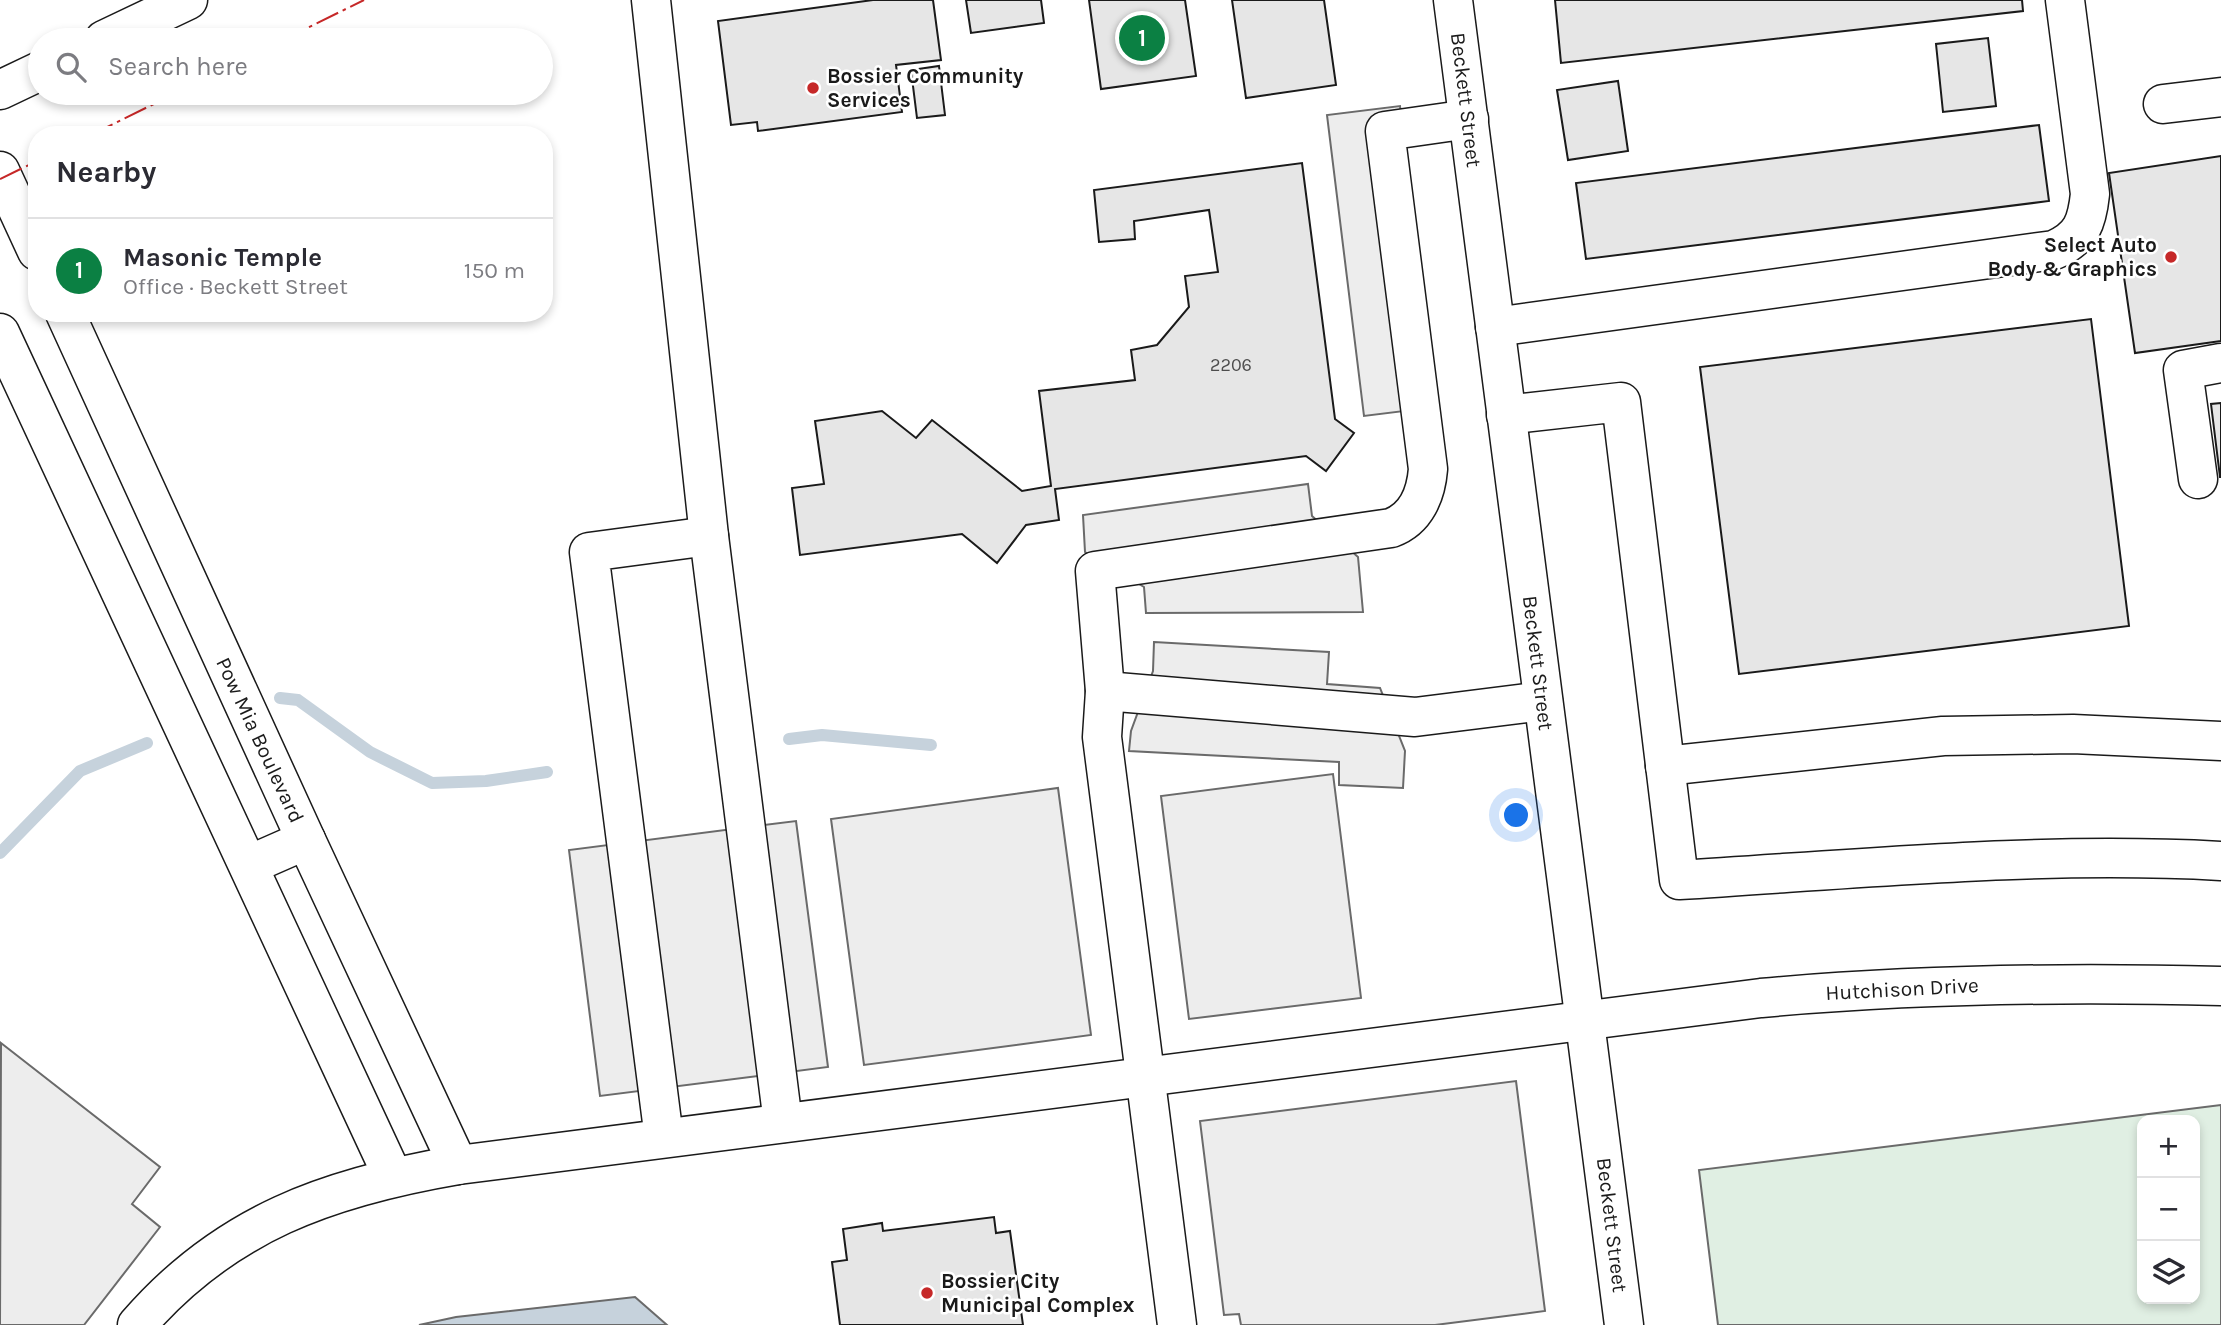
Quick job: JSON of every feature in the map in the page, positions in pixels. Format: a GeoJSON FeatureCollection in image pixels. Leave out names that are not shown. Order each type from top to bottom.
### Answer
{"type":"FeatureCollection","features":[{"type":"Feature","properties":{"kind":"street"},"geometry":{"type":"LineString","coordinates":[[129,28],[188,0]]}},
{"type":"Feature","properties":{"kind":"street"},"geometry":{"type":"LineString","coordinates":[[652,0],[709,536],[783,1123]]}},
{"type":"Feature","properties":{"kind":"street","name":"Beckett Street"},"geometry":{"type":"LineString","coordinates":[[1453,0],[1625,1325]]}},
{"type":"Feature","properties":{"kind":"street"},"geometry":{"type":"LineString","coordinates":[[1495,327],[2054,250],[2068,243],[2087,221],[2090,194],[2065,0]]}},
{"type":"Feature","properties":{"kind":"street"},"geometry":{"type":"LineString","coordinates":[[0,90],[28,77]]}},
{"type":"Feature","properties":{"kind":"street"},"geometry":{"type":"LineString","coordinates":[[2163,104],[2221,97]]}},
{"type":"Feature","properties":{"kind":"street"},"geometry":{"type":"LineString","coordinates":[[1177,1325],[1101,737],[1105,691],[1095,570],[1391,528],[1404,523],[1423,497],[1428,469],[1385,131],[1469,120]]}},
{"type":"Feature","properties":{"kind":"street"},"geometry":{"type":"LineString","coordinates":[[0,171],[28,232]]}},
{"type":"Feature","properties":{"kind":"street","name":"Pow Mia Boulevard"},"geometry":{"type":"LineString","coordinates":[[69,322],[458,1165]]}},
{"type":"Feature","properties":{"kind":"street"},"geometry":{"type":"LineString","coordinates":[[0,333],[393,1177]]}},
{"type":"Feature","properties":{"kind":"street"},"geometry":{"type":"LineString","coordinates":[[2198,479],[2183,370],[2221,363]]}},
{"type":"Feature","properties":{"kind":"street"},"geometry":{"type":"LineString","coordinates":[[1506,415],[1621,402],[1679,880],[2043,858],[2221,861]]}},
{"type":"Feature","properties":{"kind":"street"},"geometry":{"type":"LineString","coordinates":[[664,1138],[589,552],[709,536]]}},
{"type":"Feature","properties":{"kind":"street"},"geometry":{"type":"LineString","coordinates":[[1105,691],[1415,717],[1544,702]]}},
{"type":"Feature","properties":{"kind":"street"},"geometry":{"type":"LineString","coordinates":[[1665,766],[1943,736],[2073,734],[2221,741]]}},
{"type":"Feature","properties":{"kind":"street"},"geometry":{"type":"LineString","coordinates":[[249,865],[306,840]]}},
{"type":"Feature","properties":{"kind":"street","name":"Hutchison Drive"},"geometry":{"type":"LineString","coordinates":[[137,1325],[204,1261],[290,1210],[326,1195],[393,1177],[458,1165],[1761,998],[1908,987],[2023,983],[2221,986]]}},
{"type":"Feature","properties":{"kind":"green space"},"geometry":{"type":"Polygon","coordinates":[[[2221,1105],[2221,1325],[1718,1325],[1699,1170],[2137,1115],[2137,1304],[2200,1304],[2200,1115],[2141,1115],[2221,1105]]]}},
{"type":"Feature","properties":{"kind":"shaded area"},"geometry":{"type":"Polygon","coordinates":[[[1400,106],[1437,407],[1364,416],[1327,115],[1400,106]]]}},
{"type":"Feature","properties":{"kind":"shaded area"},"geometry":{"type":"Polygon","coordinates":[[[1308,484],[1312,516],[1358,557],[1363,612],[1146,613],[1144,587],[1085,552],[1083,515],[1308,484]]]}},
{"type":"Feature","properties":{"kind":"shaded area"},"geometry":{"type":"Polygon","coordinates":[[[1154,642],[1329,652],[1327,684],[1380,688],[1405,751],[1403,788],[1339,785],[1339,762],[1129,751],[1131,731],[1153,671],[1154,642]]]}},
{"type":"Feature","properties":{"kind":"shaded area"},"geometry":{"type":"Polygon","coordinates":[[[1333,774],[1361,998],[1189,1019],[1161,796],[1333,774]]]}},
{"type":"Feature","properties":{"kind":"shaded area"},"geometry":{"type":"Polygon","coordinates":[[[1058,788],[1091,1035],[864,1065],[831,819],[1058,788]]]}},
{"type":"Feature","properties":{"kind":"shaded area"},"geometry":{"type":"Polygon","coordinates":[[[796,821],[828,1067],[600,1096],[569,850],[796,821]]]}},
{"type":"Feature","properties":{"kind":"shaded area"},"geometry":{"type":"Polygon","coordinates":[[[1,1043],[160,1167],[132,1204],[160,1227],[84,1325],[0,1325],[1,1043]]]}},
{"type":"Feature","properties":{"kind":"shaded area"},"geometry":{"type":"Polygon","coordinates":[[[1516,1081],[1545,1311],[1435,1325],[1241,1325],[1239,1314],[1224,1315],[1200,1121],[1516,1081]]]}},
{"type":"Feature","properties":{"kind":"shaded area"},"geometry":{"type":"Polygon","coordinates":[[[635,1297],[667,1325],[419,1325],[456,1317],[635,1297]]]}},
{"type":"Feature","properties":{"kind":"building","name":"Bossier Community Services"},"geometry":{"type":"Polygon","coordinates":[[[873,0],[933,0],[941,60],[896,65],[902,112],[758,131],[757,122],[731,125],[718,21],[873,0]]]}},
{"type":"Feature","properties":{"kind":"building"},"geometry":{"type":"Polygon","coordinates":[[[966,0],[1041,0],[1044,23],[971,33],[966,0]]]}},
{"type":"Feature","properties":{"kind":"building"},"geometry":{"type":"Polygon","coordinates":[[[1089,0],[1185,0],[1196,76],[1101,89],[1089,0]]]}},
{"type":"Feature","properties":{"kind":"building"},"geometry":{"type":"Polygon","coordinates":[[[1232,0],[1324,0],[1336,85],[1246,98],[1232,0]]]}},
{"type":"Feature","properties":{"kind":"building"},"geometry":{"type":"Polygon","coordinates":[[[1555,0],[2022,0],[2023,11],[1561,63],[1555,0]]]}},
{"type":"Feature","properties":{"kind":"building"},"geometry":{"type":"Polygon","coordinates":[[[1988,38],[1996,106],[1943,112],[1936,44],[1988,38]]]}},
{"type":"Feature","properties":{"kind":"building"},"geometry":{"type":"Polygon","coordinates":[[[939,66],[945,115],[917,118],[911,70],[939,66]]]}},
{"type":"Feature","properties":{"kind":"building"},"geometry":{"type":"Polygon","coordinates":[[[1618,81],[1628,151],[1568,160],[1557,90],[1618,81]]]}},
{"type":"Feature","properties":{"kind":"building"},"geometry":{"type":"Polygon","coordinates":[[[2039,125],[2049,201],[1586,259],[1576,183],[2039,125]]]}},
{"type":"Feature","properties":{"kind":"building","name":"Select Auto Body & Graphics"},"geometry":{"type":"Polygon","coordinates":[[[2221,156],[2221,341],[2135,353],[2109,173],[2221,156]]]}},
{"type":"Feature","properties":{"kind":"building"},"geometry":{"type":"Polygon","coordinates":[[[1302,163],[1335,419],[1354,433],[1326,471],[1306,456],[1055,489],[1059,520],[1026,525],[997,563],[962,534],[800,555],[792,488],[824,484],[815,421],[882,411],[916,438],[932,420],[1022,491],[1051,486],[1039,391],[1135,380],[1131,350],[1157,345],[1189,307],[1185,276],[1218,272],[1209,210],[1134,221],[1135,239],[1099,242],[1094,190],[1302,163]]]}},
{"type":"Feature","properties":{"kind":"building"},"geometry":{"type":"Polygon","coordinates":[[[2091,319],[2129,626],[1739,674],[1700,367],[2091,319]]]}},
{"type":"Feature","properties":{"kind":"building"},"geometry":{"type":"Polygon","coordinates":[[[2221,403],[2221,477],[2220,477],[2211,404],[2221,403]]]}},
{"type":"Feature","properties":{"kind":"building","name":"Bossier City Municipal Complex"},"geometry":{"type":"Polygon","coordinates":[[[994,1217],[996,1233],[1010,1231],[1023,1325],[840,1325],[832,1262],[847,1260],[843,1229],[882,1223],[883,1231],[994,1217]]]}},
{"type":"Feature","properties":{"kind":"waterway"},"geometry":{"type":"LineString","coordinates":[[280,698],[298,700],[370,752],[432,783],[486,781],[547,772]]}},
{"type":"Feature","properties":{"kind":"waterway"},"geometry":{"type":"LineString","coordinates":[[789,739],[822,735],[931,745]]}},
{"type":"Feature","properties":{"kind":"waterway"},"geometry":{"type":"LineString","coordinates":[[0,853],[80,771],[147,743]]}},
{"type":"Feature","properties":{"kind":"power"},"geometry":{"type":"LineString","coordinates":[[307,28],[364,0]]}},
{"type":"Feature","properties":{"kind":"power"},"geometry":{"type":"LineString","coordinates":[[109,126],[152,105]]}},
{"type":"Feature","properties":{"kind":"power"},"geometry":{"type":"LineString","coordinates":[[0,179],[28,165]]}},
{"type":"Feature","properties":{"kind":"place","name":"Masonic Temple"},"geometry":{"type":"Point","coordinates":[1142,38]}},
{"type":"Feature","properties":{"kind":"place","name":"Bossier Community Services"},"geometry":{"type":"Point","coordinates":[813,88]}},
{"type":"Feature","properties":{"kind":"place","name":"Select Auto Body & Graphics"},"geometry":{"type":"Point","coordinates":[2171,257]}},
{"type":"Feature","properties":{"kind":"place","name":"Bossier City Municipal Complex"},"geometry":{"type":"Point","coordinates":[927,1293]}}]}
